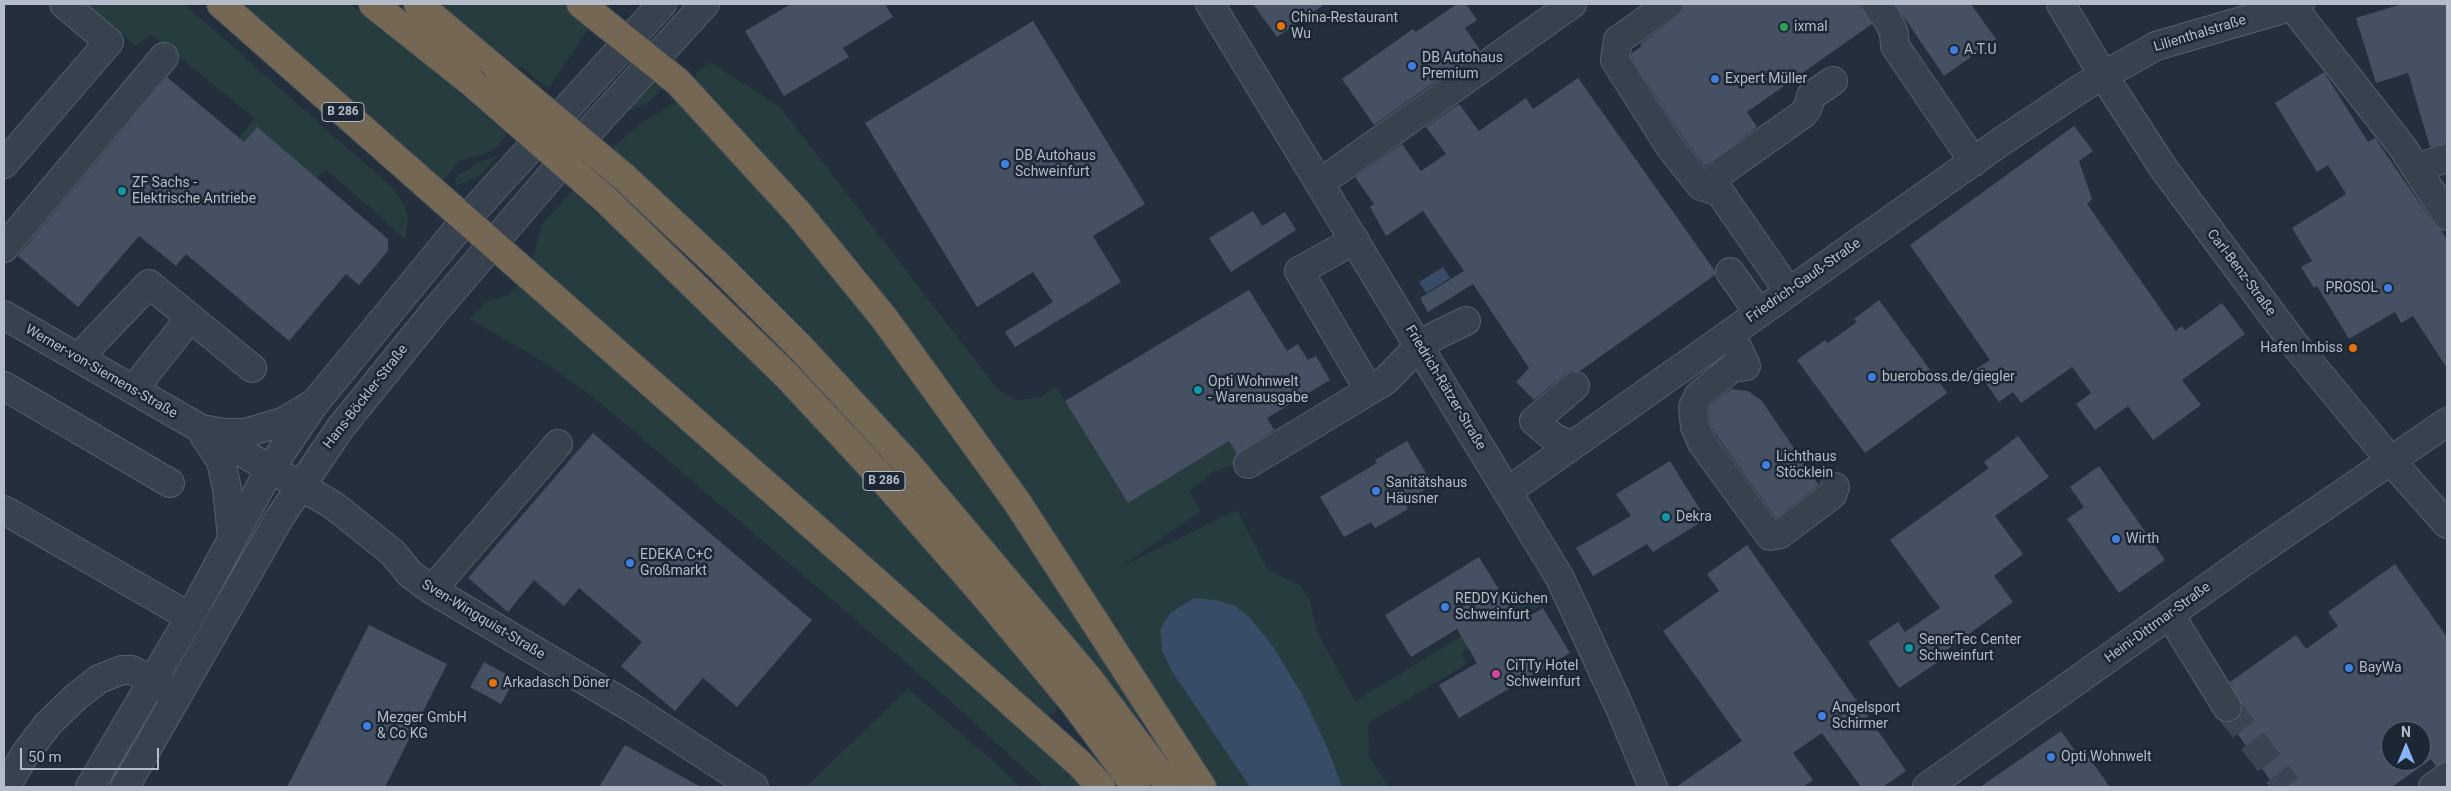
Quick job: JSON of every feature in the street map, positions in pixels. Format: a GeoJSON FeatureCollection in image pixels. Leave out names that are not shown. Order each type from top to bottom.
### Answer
{"type":"FeatureCollection","features":[{"type":"Feature","properties":{"kind":"highway","name":"B 286"},"geometry":{"type":"LineString","coordinates":[[222,4],[494,244]]}},
{"type":"Feature","properties":{"kind":"highway","name":"B 286"},"geometry":{"type":"LineString","coordinates":[[373,4],[471,82],[606,199],[788,377],[882,478],[980,590],[1067,696],[1136,787]]}},
{"type":"Feature","properties":{"kind":"highway","name":"B 286"},"geometry":{"type":"LineString","coordinates":[[418,4],[624,177],[720,267],[794,341],[907,463],[1089,679],[1170,787]]}},
{"type":"Feature","properties":{"kind":"highway"},"geometry":{"type":"LineString","coordinates":[[581,4],[655,61],[678,82],[792,206],[860,288],[930,379],[1017,502],[1202,787]]}},
{"type":"Feature","properties":{"kind":"highway"},"geometry":{"type":"LineString","coordinates":[[494,244],[873,579],[1080,764],[1102,787]]}},
{"type":"Feature","properties":{"kind":"street"},"geometry":{"type":"LineString","coordinates":[[4,164],[108,42],[64,4]]}},
{"type":"Feature","properties":{"kind":"street"},"geometry":{"type":"LineString","coordinates":[[90,787],[190,617],[270,469],[314,404],[466,219],[662,4]]}},
{"type":"Feature","properties":{"kind":"street","name":"Hans-Böckler-Straße"},"geometry":{"type":"LineString","coordinates":[[125,787],[260,549],[299,486],[341,427],[436,310],[594,126],[705,4]]}},
{"type":"Feature","properties":{"kind":"street","name":"Friedrich-Rätzer-Straße"},"geometry":{"type":"LineString","coordinates":[[1210,4],[1560,578],[1620,708],[1653,787]]}},
{"type":"Feature","properties":{"kind":"street"},"geometry":{"type":"LineString","coordinates":[[1320,183],[1572,4]]}},
{"type":"Feature","properties":{"kind":"street"},"geometry":{"type":"LineString","coordinates":[[1669,4],[1618,40],[1615,60],[1670,147],[1701,186],[1721,194],[1789,292]]}},
{"type":"Feature","properties":{"kind":"street"},"geometry":{"type":"LineString","coordinates":[[1876,4],[1891,26],[1887,47],[1974,162]]}},
{"type":"Feature","properties":{"kind":"street","name":"Carl-Benz-Straße"},"geometry":{"type":"LineString","coordinates":[[2061,4],[2103,75],[2164,170],[2292,341],[2390,461],[2447,524]]}},
{"type":"Feature","properties":{"kind":"street"},"geometry":{"type":"LineString","coordinates":[[2296,5],[2403,148],[2447,216]]}},
{"type":"Feature","properties":{"kind":"street","name":"Lilienthalstraße"},"geometry":{"type":"LineString","coordinates":[[2103,75],[2156,46],[2296,5]]}},
{"type":"Feature","properties":{"kind":"street"},"geometry":{"type":"LineString","coordinates":[[4,248],[164,57]]}},
{"type":"Feature","properties":{"kind":"street","name":"Friedrich-Gauß-Straße"},"geometry":{"type":"LineString","coordinates":[[1508,491],[1974,162],[2103,75]]}},
{"type":"Feature","properties":{"kind":"street"},"geometry":{"type":"LineString","coordinates":[[1714,190],[1716,179],[1724,170],[1802,114],[1808,107],[1811,96],[1833,81]]}},
{"type":"Feature","properties":{"kind":"street"},"geometry":{"type":"LineString","coordinates":[[2416,168],[2447,158]]}},
{"type":"Feature","properties":{"kind":"street"},"geometry":{"type":"LineString","coordinates":[[1355,240],[1299,271],[1369,390]]}},
{"type":"Feature","properties":{"kind":"street"},"geometry":{"type":"LineString","coordinates":[[1730,272],[1759,313]]}},
{"type":"Feature","properties":{"kind":"street"},"geometry":{"type":"LineString","coordinates":[[78,358],[149,284],[252,368]]}},
{"type":"Feature","properties":{"kind":"street","name":"Werner-von-Siemens-Straße"},"geometry":{"type":"LineString","coordinates":[[4,315],[299,486]]}},
{"type":"Feature","properties":{"kind":"street"},"geometry":{"type":"LineString","coordinates":[[133,390],[190,318]]}},
{"type":"Feature","properties":{"kind":"street"},"geometry":{"type":"LineString","coordinates":[[1248,464],[1385,381],[1419,346],[1466,321]]}},
{"type":"Feature","properties":{"kind":"street"},"geometry":{"type":"LineString","coordinates":[[1730,333],[1746,366],[1732,368],[1699,394],[1693,407],[1695,427],[1702,443],[1770,536],[1780,534],[1832,496],[1835,487]]}},
{"type":"Feature","properties":{"kind":"street"},"geometry":{"type":"LineString","coordinates":[[4,386],[170,483]]}},
{"type":"Feature","properties":{"kind":"street"},"geometry":{"type":"LineString","coordinates":[[1571,446],[1553,437],[1527,414],[1575,386]]}},
{"type":"Feature","properties":{"kind":"street"},"geometry":{"type":"LineString","coordinates":[[199,428],[224,433],[245,433],[283,422],[314,404]]}},
{"type":"Feature","properties":{"kind":"street","name":"Heini-Dittmar-Straße"},"geometry":{"type":"LineString","coordinates":[[1927,787],[2447,422]]}},
{"type":"Feature","properties":{"kind":"street","name":"Werner-von-Siemens-Straße"},"geometry":{"type":"LineString","coordinates":[[199,428],[221,461],[228,489],[232,538]]}},
{"type":"Feature","properties":{"kind":"street"},"geometry":{"type":"LineString","coordinates":[[432,590],[558,444]]}},
{"type":"Feature","properties":{"kind":"street","name":"Sven-Wingquist-Straße"},"geometry":{"type":"LineString","coordinates":[[299,486],[333,505],[393,554],[410,574],[432,590],[632,708],[754,787]]}},
{"type":"Feature","properties":{"kind":"street"},"geometry":{"type":"LineString","coordinates":[[4,510],[190,617]]}},
{"type":"Feature","properties":{"kind":"street"},"geometry":{"type":"LineString","coordinates":[[2170,615],[2228,707]]}},
{"type":"Feature","properties":{"kind":"street"},"geometry":{"type":"LineString","coordinates":[[6,787],[25,754],[48,724],[76,697],[99,679],[122,670],[132,670],[178,696]]}},
{"type":"Feature","properties":{"kind":"street"},"geometry":{"type":"LineString","coordinates":[[2434,787],[2447,777]]}},
{"type":"Feature","properties":{"kind":"green space"},"geometry":{"type":"Polygon","coordinates":[[[85,4],[184,4],[393,188],[405,206],[408,220],[405,239],[326,169],[317,179],[154,248],[255,118],[151,34],[136,46],[85,4]]]}},
{"type":"Feature","properties":{"kind":"green space"},"geometry":{"type":"Polygon","coordinates":[[[237,4],[350,4],[456,87],[455,89],[507,134],[497,147],[489,152],[460,161],[442,183],[237,4]]]}},
{"type":"Feature","properties":{"kind":"green space"},"geometry":{"type":"Polygon","coordinates":[[[438,4],[569,4],[593,22],[548,89],[521,66],[518,68],[438,4]]]}},
{"type":"Feature","properties":{"kind":"green space"},"geometry":{"type":"Polygon","coordinates":[[[710,62],[780,107],[998,390],[1017,400],[1041,397],[1056,387],[1128,503],[1229,441],[1237,454],[1239,462],[1213,472],[1189,491],[1201,511],[1119,568],[1237,510],[1267,569],[1301,586],[1310,601],[1316,630],[1355,701],[1536,591],[1545,603],[1461,653],[1467,664],[1368,723],[1369,757],[1389,787],[1342,787],[1328,749],[1303,696],[1194,598],[1170,613],[1160,629],[1162,650],[1171,670],[1250,787],[1214,787],[866,270],[853,259],[778,170],[695,84],[696,73],[710,62]]]}},
{"type":"Feature","properties":{"kind":"green space"},"geometry":{"type":"Polygon","coordinates":[[[653,81],[665,85],[650,102],[619,115],[653,81]]]}},
{"type":"Feature","properties":{"kind":"green space"},"geometry":{"type":"Polygon","coordinates":[[[681,99],[861,301],[990,481],[1144,714],[1137,720],[940,478],[759,286],[612,148],[641,123],[681,99]]]}},
{"type":"Feature","properties":{"kind":"green space"},"geometry":{"type":"Polygon","coordinates":[[[499,155],[479,176],[456,186],[455,180],[459,175],[480,162],[499,155]]]}},
{"type":"Feature","properties":{"kind":"green space"},"geometry":{"type":"Polygon","coordinates":[[[573,191],[686,295],[831,442],[892,508],[1056,701],[1057,710],[1055,713],[1045,715],[532,264],[542,224],[573,191]]]}},
{"type":"Feature","properties":{"kind":"green space"},"geometry":{"type":"Polygon","coordinates":[[[520,280],[1094,787],[1045,787],[931,684],[596,399],[545,363],[470,319],[488,301],[506,296],[515,288],[520,280]]]}},
{"type":"Feature","properties":{"kind":"green space"},"geometry":{"type":"Polygon","coordinates":[[[908,689],[993,761],[1020,787],[805,787],[908,689]]]}},
{"type":"Feature","properties":{"kind":"water"},"geometry":{"type":"Polygon","coordinates":[[[1443,267],[1450,278],[1426,293],[1419,282],[1443,267]]]}},
{"type":"Feature","properties":{"kind":"water"},"geometry":{"type":"Polygon","coordinates":[[[1194,598],[1216,600],[1235,606],[1250,618],[1272,645],[1303,696],[1328,749],[1342,787],[1250,787],[1171,670],[1162,650],[1160,629],[1170,613],[1194,598]]]}},
{"type":"Feature","properties":{"kind":"building"},"geometry":{"type":"Polygon","coordinates":[[[791,4],[885,4],[893,17],[843,48],[849,57],[784,96],[745,31],[791,4]]]}},
{"type":"Feature","properties":{"kind":"building","name":"China-Restaurant Wu"},"geometry":{"type":"Polygon","coordinates":[[[1253,4],[1325,4],[1277,37],[1253,4]]]}},
{"type":"Feature","properties":{"kind":"building","name":"DB Autohaus Premium"},"geometry":{"type":"Polygon","coordinates":[[[1457,4],[1466,4],[1477,20],[1465,28],[1480,50],[1374,125],[1342,79],[1413,29],[1416,32],[1457,4]]]}},
{"type":"Feature","properties":{"kind":"building","name":"Expert Müller"},"geometry":{"type":"Polygon","coordinates":[[[1684,4],[1859,4],[1872,24],[1747,112],[1757,127],[1705,166],[1683,138],[1631,57],[1632,53],[1642,46],[1640,44],[1683,11],[1684,4]]]}},
{"type":"Feature","properties":{"kind":"building","name":"A.T.U"},"geometry":{"type":"Polygon","coordinates":[[[1895,4],[1971,4],[1996,39],[1944,76],[1895,4]]]}},
{"type":"Feature","properties":{"kind":"building"},"geometry":{"type":"Polygon","coordinates":[[[2402,4],[2447,4],[2447,143],[2430,147],[2408,73],[2376,83],[2356,18],[2402,4]]]}},
{"type":"Feature","properties":{"kind":"building","name":"DB Autohaus Schweinfurt"},"geometry":{"type":"Polygon","coordinates":[[[1033,21],[1145,204],[1093,236],[1121,282],[1015,347],[1005,332],[1053,302],[1033,272],[977,307],[865,123],[1033,21]]]}},
{"type":"Feature","properties":{"kind":"building"},"geometry":{"type":"Polygon","coordinates":[[[2324,72],[2368,142],[2375,138],[2447,240],[2447,368],[2413,316],[2401,323],[2395,312],[2349,339],[2317,286],[2314,288],[2301,267],[2312,261],[2292,228],[2346,194],[2328,165],[2317,172],[2275,103],[2324,72]]]}},
{"type":"Feature","properties":{"kind":"building"},"geometry":{"type":"Polygon","coordinates":[[[167,77],[244,142],[257,127],[388,239],[388,251],[359,285],[346,274],[289,341],[186,254],[176,266],[139,236],[78,307],[18,256],[167,77]]]}},
{"type":"Feature","properties":{"kind":"building"},"geometry":{"type":"Polygon","coordinates":[[[1578,78],[1715,271],[1715,275],[1580,371],[1572,371],[1565,374],[1534,400],[1516,382],[1529,368],[1473,284],[1428,312],[1420,298],[1464,271],[1423,211],[1386,236],[1370,207],[1374,204],[1355,177],[1402,144],[1421,171],[1446,154],[1426,127],[1459,104],[1479,131],[1526,98],[1533,109],[1578,78]]]}},
{"type":"Feature","properties":{"kind":"building"},"geometry":{"type":"Polygon","coordinates":[[[2074,126],[2093,151],[2079,161],[2092,199],[2087,204],[2176,331],[2182,326],[2185,330],[2222,303],[2245,334],[2182,380],[2201,405],[2153,440],[2128,406],[2095,430],[2076,404],[2091,393],[2072,367],[2021,403],[2013,392],[1999,402],[1976,369],[1990,360],[1910,245],[2074,126]]]}},
{"type":"Feature","properties":{"kind":"building"},"geometry":{"type":"Polygon","coordinates":[[[1253,211],[1262,226],[1285,212],[1296,230],[1231,272],[1209,238],[1253,211]]]}},
{"type":"Feature","properties":{"kind":"building","name":"Opti Wohnwelt - Warenausgabe"},"geometry":{"type":"Polygon","coordinates":[[[1249,290],[1287,351],[1298,344],[1308,360],[1316,356],[1330,380],[1267,418],[1274,430],[1237,454],[1229,441],[1128,503],[1065,401],[1249,290]]]}},
{"type":"Feature","properties":{"kind":"building","name":"bueroboss.de/giegler"},"geometry":{"type":"Polygon","coordinates":[[[1879,300],[1947,393],[1865,453],[1797,360],[1825,340],[1828,343],[1857,322],[1854,319],[1879,300]]]}},
{"type":"Feature","properties":{"kind":"building","name":"Lichthaus Stöcklein"},"geometry":{"type":"Polygon","coordinates":[[[1731,389],[1748,391],[1762,401],[1819,485],[1776,518],[1716,435],[1710,423],[1709,410],[1711,405],[1731,389]]]}},
{"type":"Feature","properties":{"kind":"building","name":"EDEKA C+C Großmarkt"},"geometry":{"type":"Polygon","coordinates":[[[593,433],[812,620],[737,707],[703,678],[675,711],[621,666],[642,642],[579,588],[564,606],[534,580],[508,612],[468,578],[593,433]]]}},
{"type":"Feature","properties":{"kind":"building"},"geometry":{"type":"Polygon","coordinates":[[[2018,436],[2049,477],[1995,516],[2023,554],[1994,576],[2013,602],[1947,650],[1950,654],[1899,688],[1868,642],[1898,622],[1905,632],[1940,608],[1890,540],[1989,468],[1984,462],[2018,436]]]}},
{"type":"Feature","properties":{"kind":"building","name":"Sanitätshaus Häusner"},"geometry":{"type":"Polygon","coordinates":[[[1407,441],[1433,485],[1404,502],[1408,509],[1375,528],[1371,522],[1344,537],[1320,497],[1377,463],[1375,460],[1407,441]]]}},
{"type":"Feature","properties":{"kind":"building","name":"Dekra"},"geometry":{"type":"Polygon","coordinates":[[[1670,461],[1706,519],[1653,552],[1647,544],[1593,576],[1576,548],[1631,516],[1616,494],[1670,461]]]}},
{"type":"Feature","properties":{"kind":"building","name":"Wirth"},"geometry":{"type":"Polygon","coordinates":[[[2099,466],[2165,560],[2119,593],[2067,519],[2084,507],[2070,487],[2099,466]]]}},
{"type":"Feature","properties":{"kind":"building"},"geometry":{"type":"Polygon","coordinates":[[[1747,545],[1906,771],[1883,787],[1861,787],[1822,733],[1793,753],[1813,780],[1803,787],[1676,787],[1742,741],[1663,631],[1719,591],[1707,574],[1747,545]]]}},
{"type":"Feature","properties":{"kind":"building"},"geometry":{"type":"Polygon","coordinates":[[[1479,557],[1519,622],[1543,608],[1570,653],[1459,718],[1439,685],[1477,663],[1457,629],[1411,657],[1385,615],[1479,557]]]}},
{"type":"Feature","properties":{"kind":"building","name":"BayWa"},"geometry":{"type":"Polygon","coordinates":[[[2395,564],[2447,637],[2447,762],[2436,766],[2431,759],[2431,721],[2381,721],[2381,771],[2414,771],[2392,787],[2275,787],[2229,722],[2236,720],[2243,707],[2230,682],[2296,635],[2306,649],[2338,626],[2328,612],[2395,564]]]}},
{"type":"Feature","properties":{"kind":"building","name":"Mezger GmbH & Co KG"},"geometry":{"type":"Polygon","coordinates":[[[369,625],[447,664],[385,787],[287,787],[369,625]]]}},
{"type":"Feature","properties":{"kind":"building","name":"Arkadasch Döner"},"geometry":{"type":"Polygon","coordinates":[[[484,662],[515,679],[501,704],[470,687],[484,662]]]}},
{"type":"Feature","properties":{"kind":"building","name":"Opti Wohnwelt"},"geometry":{"type":"Polygon","coordinates":[[[2061,731],[2081,759],[2087,755],[2110,787],[1980,787],[2061,731]]]}},
{"type":"Feature","properties":{"kind":"building"},"geometry":{"type":"Polygon","coordinates":[[[625,745],[701,787],[599,787],[625,745]]]}},
{"type":"Feature","properties":{"kind":"tunnel"},"geometry":{"type":"LineString","coordinates":[[2227,707],[2287,787]]}},
{"type":"Feature","properties":{"kind":"place","name":"China-Restaurant Wu"},"geometry":{"type":"Point","coordinates":[1281,26]}},
{"type":"Feature","properties":{"kind":"place","name":"ixmal"},"geometry":{"type":"Point","coordinates":[1784,27]}},
{"type":"Feature","properties":{"kind":"place","name":"A.T.U"},"geometry":{"type":"Point","coordinates":[1954,50]}},
{"type":"Feature","properties":{"kind":"place","name":"DB Autohaus Premium"},"geometry":{"type":"Point","coordinates":[1412,66]}},
{"type":"Feature","properties":{"kind":"place","name":"Expert Müller"},"geometry":{"type":"Point","coordinates":[1715,79]}},
{"type":"Feature","properties":{"kind":"place","name":"DB Autohaus Schweinfurt"},"geometry":{"type":"Point","coordinates":[1005,164]}},
{"type":"Feature","properties":{"kind":"place","name":"ZF Sachs - Elektrische Antriebe"},"geometry":{"type":"Point","coordinates":[122,191]}},
{"type":"Feature","properties":{"kind":"place","name":"PROSOL"},"geometry":{"type":"Point","coordinates":[2388,288]}},
{"type":"Feature","properties":{"kind":"place","name":"Hafen Imbiss"},"geometry":{"type":"Point","coordinates":[2353,348]}},
{"type":"Feature","properties":{"kind":"place","name":"bueroboss.de/giegler"},"geometry":{"type":"Point","coordinates":[1872,377]}},
{"type":"Feature","properties":{"kind":"place","name":"Opti Wohnwelt - Warenausgabe"},"geometry":{"type":"Point","coordinates":[1198,390]}},
{"type":"Feature","properties":{"kind":"place","name":"Lichthaus Stöcklein"},"geometry":{"type":"Point","coordinates":[1766,465]}},
{"type":"Feature","properties":{"kind":"place","name":"Sanitätshaus Häusner"},"geometry":{"type":"Point","coordinates":[1376,491]}},
{"type":"Feature","properties":{"kind":"place","name":"Dekra"},"geometry":{"type":"Point","coordinates":[1666,517]}},
{"type":"Feature","properties":{"kind":"place","name":"Wirth"},"geometry":{"type":"Point","coordinates":[2116,539]}},
{"type":"Feature","properties":{"kind":"place","name":"EDEKA C+C Großmarkt"},"geometry":{"type":"Point","coordinates":[630,563]}},
{"type":"Feature","properties":{"kind":"place","name":"REDDY Küchen Schweinfurt"},"geometry":{"type":"Point","coordinates":[1445,607]}},
{"type":"Feature","properties":{"kind":"place","name":"SenerTec Center Schweinfurt"},"geometry":{"type":"Point","coordinates":[1909,648]}},
{"type":"Feature","properties":{"kind":"place","name":"BayWa"},"geometry":{"type":"Point","coordinates":[2349,668]}},
{"type":"Feature","properties":{"kind":"place","name":"CiTTy Hotel Schweinfurt"},"geometry":{"type":"Point","coordinates":[1496,674]}},
{"type":"Feature","properties":{"kind":"place","name":"Arkadasch Döner"},"geometry":{"type":"Point","coordinates":[493,683]}},
{"type":"Feature","properties":{"kind":"place","name":"Angelsport Schirmer"},"geometry":{"type":"Point","coordinates":[1822,716]}},
{"type":"Feature","properties":{"kind":"place","name":"Mezger GmbH & Co KG"},"geometry":{"type":"Point","coordinates":[367,726]}},
{"type":"Feature","properties":{"kind":"place","name":"Opti Wohnwelt"},"geometry":{"type":"Point","coordinates":[2051,757]}}]}
